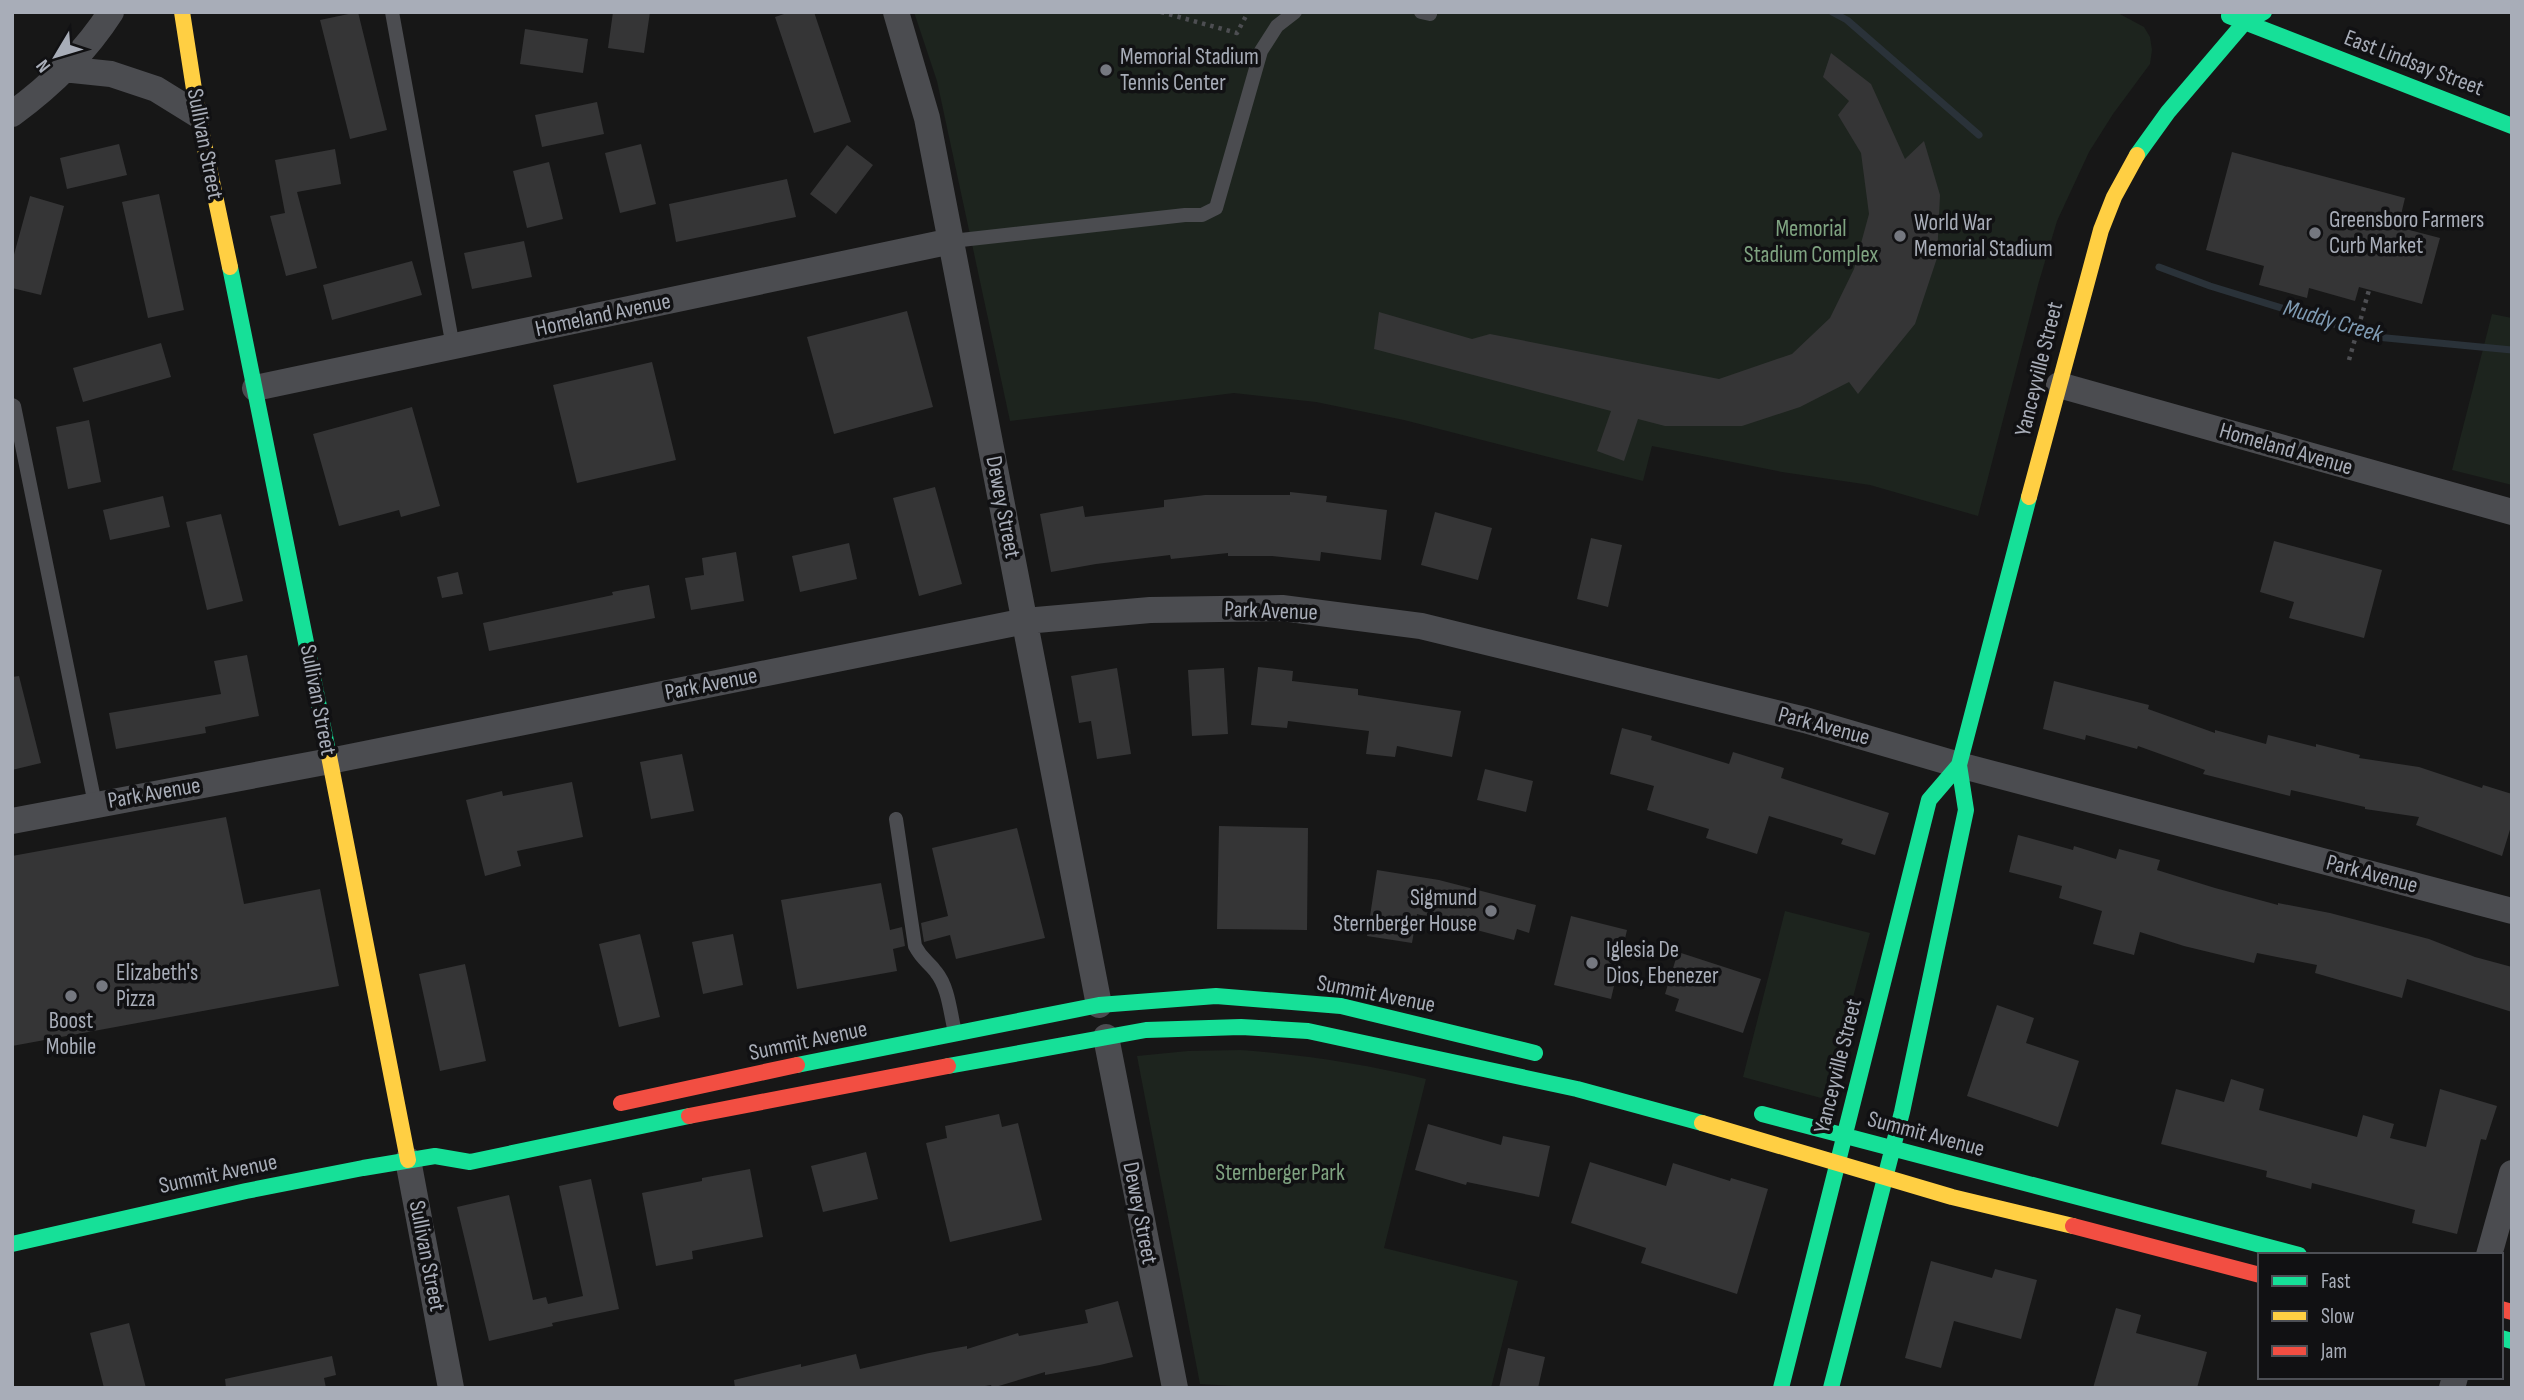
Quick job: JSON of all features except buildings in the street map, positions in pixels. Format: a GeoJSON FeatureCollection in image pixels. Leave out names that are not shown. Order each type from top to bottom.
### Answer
{"type":"FeatureCollection","features":[{"type":"Feature","properties":{"kind":"main road","name":"Sullivan Street"},"geometry":{"type":"LineString","coordinates":[[182,12],[198,115],[330,761],[408,1160]]}},
{"type":"Feature","properties":{"kind":"main road","name":"East Lindsay Street"},"geometry":{"type":"LineString","coordinates":[[2221,12],[2512,126]]}},
{"type":"Feature","properties":{"kind":"main road","name":"Yanceyville Street"},"geometry":{"type":"LineString","coordinates":[[1831,1388],[1893,1148],[1966,810],[1959,765],[2081,294],[2101,229],[2128,171],[2168,112],[2244,23],[2263,12]]}},
{"type":"Feature","properties":{"kind":"main road","name":"Yanceyville Street"},"geometry":{"type":"LineString","coordinates":[[1781,1388],[1929,800],[1959,765]]}},
{"type":"Feature","properties":{"kind":"main road","name":"Summit Avenue"},"geometry":{"type":"LineString","coordinates":[[600,1108],[1099,1005],[1216,996],[1341,1006],[1557,1059]]}},
{"type":"Feature","properties":{"kind":"main road","name":"Summit Avenue"},"geometry":{"type":"LineString","coordinates":[[12,1244],[246,1191],[408,1160],[435,1157],[470,1162],[608,1132],[1146,1030],[1241,1027],[1308,1031],[1601,1095],[1952,1197],[2258,1274]]}},
{"type":"Feature","properties":{"kind":"main road","name":"Summit Avenue"},"geometry":{"type":"LineString","coordinates":[[1740,1107],[2290,1253]]}},
{"type":"Feature","properties":{"kind":"main road"},"geometry":{"type":"LineString","coordinates":[[435,1157],[451,1145]]}},
{"type":"Feature","properties":{"kind":"street"},"geometry":{"type":"LineString","coordinates":[[12,114],[34,98],[63,69],[101,29],[111,12]]}},
{"type":"Feature","properties":{"kind":"street","name":"Dewey Street"},"geometry":{"type":"LineString","coordinates":[[896,12],[927,118],[1099,1005]]}},
{"type":"Feature","properties":{"kind":"street"},"geometry":{"type":"LineString","coordinates":[[63,69],[111,74],[156,89],[198,115]]}},
{"type":"Feature","properties":{"kind":"street","name":"Homeland Avenue"},"geometry":{"type":"LineString","coordinates":[[255,388],[952,241]]}},
{"type":"Feature","properties":{"kind":"street","name":"Homeland Avenue"},"geometry":{"type":"LineString","coordinates":[[2059,385],[2512,512]]}},
{"type":"Feature","properties":{"kind":"street","name":"Park Avenue"},"geometry":{"type":"LineString","coordinates":[[12,821],[330,761],[1025,621],[1150,610],[1282,608],[1396,621],[1805,720],[1959,765],[2512,911]]}},
{"type":"Feature","properties":{"kind":"street","name":"Dewey Street"},"geometry":{"type":"LineString","coordinates":[[1106,1037],[1175,1388]]}},
{"type":"Feature","properties":{"kind":"street","name":"Sullivan Street"},"geometry":{"type":"LineString","coordinates":[[408,1160],[452,1388]]}},
{"type":"Feature","properties":{"kind":"street"},"geometry":{"type":"LineString","coordinates":[[2490,1253],[2512,1173]]}},
{"type":"Feature","properties":{"kind":"lane"},"geometry":{"type":"LineString","coordinates":[[392,12],[453,347]]}},
{"type":"Feature","properties":{"kind":"lane"},"geometry":{"type":"LineString","coordinates":[[952,241],[1202,215],[1216,208],[1261,51],[1277,26],[1295,12]]}},
{"type":"Feature","properties":{"kind":"lane"},"geometry":{"type":"LineString","coordinates":[[12,405],[15,405],[95,804]]}},
{"type":"Feature","properties":{"kind":"lane"},"geometry":{"type":"LineString","coordinates":[[895,819],[915,946],[922,960],[935,970],[944,984],[956,1034]]}},
{"type":"Feature","properties":{"kind":"path"},"geometry":{"type":"LineString","coordinates":[[1161,12],[1237,33],[1248,12]]}},
{"type":"Feature","properties":{"kind":"path"},"geometry":{"type":"LineString","coordinates":[[2349,360],[2369,290]]}},
{"type":"Feature","properties":{"kind":"green space","name":"Memorial Stadium Complex"},"geometry":{"type":"Polygon","coordinates":[[[914,12],[2116,12],[2144,27],[2150,37],[2152,50],[2150,64],[2089,152],[2057,221],[1978,516],[1870,485],[1782,472],[1652,446],[1643,481],[1404,420],[1316,402],[1234,393],[1010,421],[937,81],[914,12]]]}},
{"type":"Feature","properties":{"kind":"green space"},"geometry":{"type":"Polygon","coordinates":[[[2492,314],[2512,318],[2512,485],[2452,470],[2492,314]]]}},
{"type":"Feature","properties":{"kind":"green space"},"geometry":{"type":"Polygon","coordinates":[[[1785,911],[1870,933],[1828,1092],[1821,1098],[1743,1077],[1785,911]]]}},
{"type":"Feature","properties":{"kind":"green space","name":"Sternberger Park"},"geometry":{"type":"Polygon","coordinates":[[[1241,1050],[1334,1061],[1426,1079],[1384,1248],[1518,1281],[1491,1388],[1266,1388],[1200,1384],[1137,1056],[1241,1050]]]}},
{"type":"Feature","properties":{"kind":"waterway","name":"Muddy Creek"},"geometry":{"type":"LineString","coordinates":[[1832,12],[1847,20],[1979,135]]}},
{"type":"Feature","properties":{"kind":"waterway","name":"Muddy Creek"},"geometry":{"type":"LineString","coordinates":[[2159,267],[2210,286],[2376,337],[2512,350]]}},
{"type":"Feature","properties":{"kind":"traffic: fast"},"geometry":{"type":"LineString","coordinates":[[2137,155],[2168,112],[2244,23],[2264,12]]}},
{"type":"Feature","properties":{"kind":"traffic: fast"},"geometry":{"type":"LineString","coordinates":[[2229,16],[2512,126]]}},
{"type":"Feature","properties":{"kind":"traffic: fast"},"geometry":{"type":"LineString","coordinates":[[230,267],[329,756]]}},
{"type":"Feature","properties":{"kind":"traffic: fast"},"geometry":{"type":"LineString","coordinates":[[1831,1388],[1902,1112],[1966,810],[1959,765],[2029,497]]}},
{"type":"Feature","properties":{"kind":"traffic: fast"},"geometry":{"type":"LineString","coordinates":[[1781,1388],[1929,800],[1959,765]]}},
{"type":"Feature","properties":{"kind":"traffic: fast"},"geometry":{"type":"LineString","coordinates":[[797,1065],[1099,1005],[1216,996],[1341,1006],[1535,1053]]}},
{"type":"Feature","properties":{"kind":"traffic: fast"},"geometry":{"type":"LineString","coordinates":[[948,1066],[1146,1030],[1241,1027],[1308,1031],[1577,1089],[1702,1123]]}},
{"type":"Feature","properties":{"kind":"traffic: fast"},"geometry":{"type":"LineString","coordinates":[[1762,1114],[2291,1253]]}},
{"type":"Feature","properties":{"kind":"traffic: fast"},"geometry":{"type":"LineString","coordinates":[[12,1244],[246,1191],[363,1168],[435,1156],[470,1162],[689,1116]]}},
{"type":"Feature","properties":{"kind":"traffic: fast"},"geometry":{"type":"LineString","coordinates":[[2503,1339],[2512,1341]]}},
{"type":"Feature","properties":{"kind":"traffic: slow"},"geometry":{"type":"LineString","coordinates":[[182,12],[198,115],[230,267]]}},
{"type":"Feature","properties":{"kind":"traffic: slow"},"geometry":{"type":"LineString","coordinates":[[2029,497],[2101,230],[2114,197],[2137,155]]}},
{"type":"Feature","properties":{"kind":"traffic: slow"},"geometry":{"type":"LineString","coordinates":[[329,756],[408,1160]]}},
{"type":"Feature","properties":{"kind":"traffic: slow"},"geometry":{"type":"LineString","coordinates":[[1702,1123],[1952,1197],[2073,1226]]}},
{"type":"Feature","properties":{"kind":"traffic: jam"},"geometry":{"type":"LineString","coordinates":[[621,1103],[797,1065]]}},
{"type":"Feature","properties":{"kind":"traffic: jam"},"geometry":{"type":"LineString","coordinates":[[689,1116],[948,1066]]}},
{"type":"Feature","properties":{"kind":"traffic: jam"},"geometry":{"type":"LineString","coordinates":[[2073,1226],[2258,1274]]}},
{"type":"Feature","properties":{"kind":"traffic: jam"},"geometry":{"type":"LineString","coordinates":[[2503,1310],[2512,1312]]}},
{"type":"Feature","properties":{"kind":"place","name":"Memorial Stadium Tennis Center"},"geometry":{"type":"Point","coordinates":[1106,70]}},
{"type":"Feature","properties":{"kind":"place","name":"Greensboro Farmers Curb Market"},"geometry":{"type":"Point","coordinates":[2315,233]}},
{"type":"Feature","properties":{"kind":"place","name":"World War Memorial Stadium"},"geometry":{"type":"Point","coordinates":[1900,236]}},
{"type":"Feature","properties":{"kind":"place","name":"Sigmund Sternberger House"},"geometry":{"type":"Point","coordinates":[1491,911]}},
{"type":"Feature","properties":{"kind":"place","name":"Iglesia De Dios, Ebenezer"},"geometry":{"type":"Point","coordinates":[1592,963]}},
{"type":"Feature","properties":{"kind":"place","name":"Elizabeth's Pizza"},"geometry":{"type":"Point","coordinates":[102,986]}},
{"type":"Feature","properties":{"kind":"place","name":"Boost Mobile"},"geometry":{"type":"Point","coordinates":[71,996]}}]}
